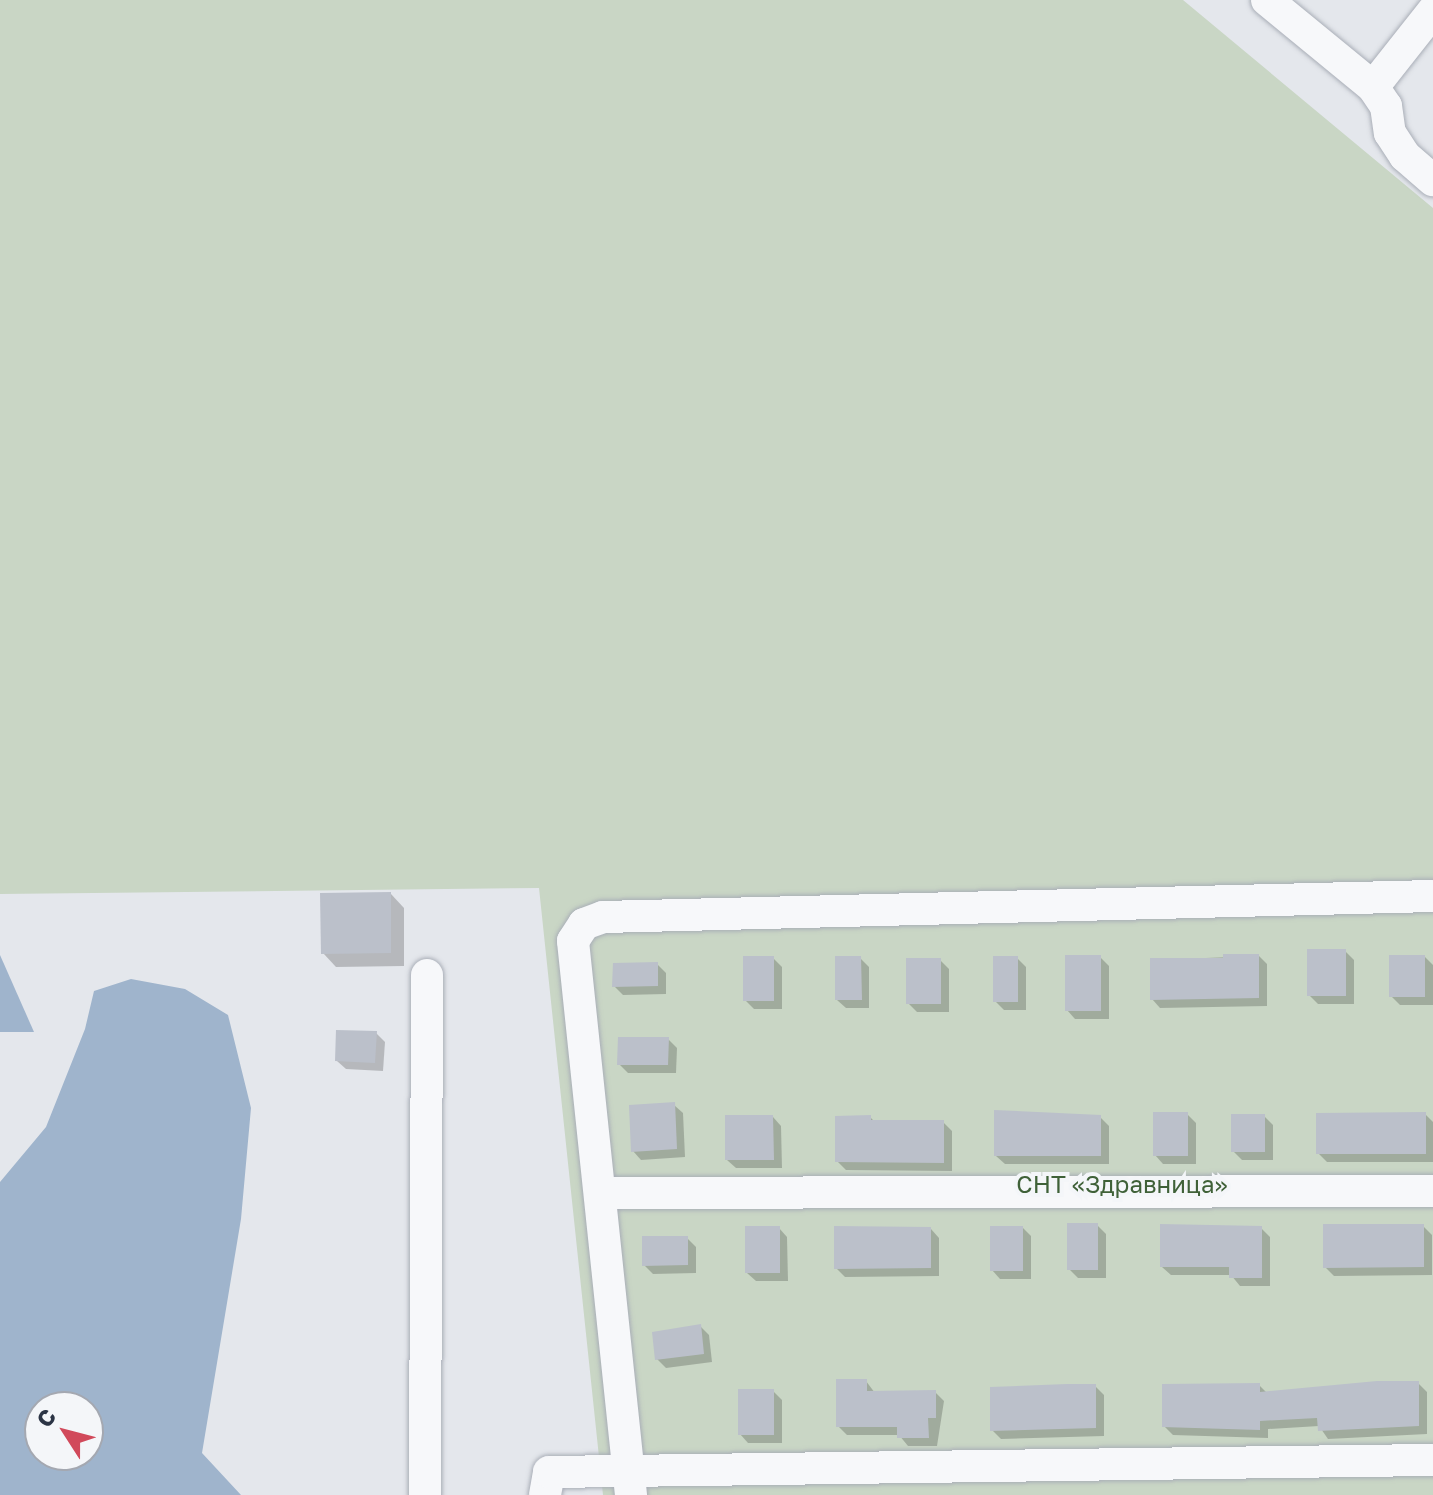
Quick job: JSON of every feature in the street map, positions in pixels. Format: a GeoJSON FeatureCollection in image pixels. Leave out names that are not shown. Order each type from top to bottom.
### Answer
{"type":"FeatureCollection","features":[{"type":"Feature","properties":{"kind":"street"},"geometry":{"type":"LineString","coordinates":[[1267,0],[1373,87],[1386,106],[1390,133],[1405,156],[1433,180]]}},
{"type":"Feature","properties":{"kind":"street"},"geometry":{"type":"LineString","coordinates":[[1373,87],[1433,11]]}},
{"type":"Feature","properties":{"kind":"street"},"geometry":{"type":"LineString","coordinates":[[629,1482],[602,1193],[573,941],[584,924],[603,917],[1433,896]]}},
{"type":"Feature","properties":{"kind":"street"},"geometry":{"type":"LineString","coordinates":[[425,1495],[427,975]]}},
{"type":"Feature","properties":{"kind":"street"},"geometry":{"type":"LineString","coordinates":[[602,1193],[1433,1191]]}},
{"type":"Feature","properties":{"kind":"street"},"geometry":{"type":"LineString","coordinates":[[547,1484],[1433,1460]]}},
{"type":"Feature","properties":{"kind":"green space","name":"СНТ «Здравница»"},"geometry":{"type":"Polygon","coordinates":[[[0,0],[1183,0],[1433,208],[1433,1495],[603,1495],[539,888],[0,894],[0,0]]]}},
{"type":"Feature","properties":{"kind":"water"},"geometry":{"type":"Polygon","coordinates":[[[0,955],[34,1032],[0,1032],[0,955]]]}},
{"type":"Feature","properties":{"kind":"water"},"geometry":{"type":"Polygon","coordinates":[[[131,979],[185,989],[228,1015],[251,1108],[241,1219],[202,1453],[241,1495],[0,1495],[0,1182],[46,1127],[85,1029],[94,991],[131,979]]]}},
{"type":"Feature","properties":{"kind":"building"},"geometry":{"type":"Polygon","coordinates":[[[391,892],[391,953],[321,954],[320,893],[391,892]]]}},
{"type":"Feature","properties":{"kind":"building"},"geometry":{"type":"Polygon","coordinates":[[[1307,949],[1346,949],[1346,996],[1307,996],[1307,949]]]}},
{"type":"Feature","properties":{"kind":"building"},"geometry":{"type":"Polygon","coordinates":[[[1223,954],[1259,954],[1259,998],[1150,1000],[1150,958],[1223,958],[1223,954]]]}},
{"type":"Feature","properties":{"kind":"building"},"geometry":{"type":"Polygon","coordinates":[[[1065,955],[1101,955],[1101,1011],[1065,1011],[1065,955]]]}},
{"type":"Feature","properties":{"kind":"building"},"geometry":{"type":"Polygon","coordinates":[[[1389,955],[1425,955],[1425,997],[1389,997],[1389,955]]]}},
{"type":"Feature","properties":{"kind":"building"},"geometry":{"type":"Polygon","coordinates":[[[743,956],[774,956],[774,1001],[743,1001],[743,956]]]}},
{"type":"Feature","properties":{"kind":"building"},"geometry":{"type":"Polygon","coordinates":[[[835,956],[861,956],[862,1000],[835,1000],[835,956]]]}},
{"type":"Feature","properties":{"kind":"building"},"geometry":{"type":"Polygon","coordinates":[[[993,956],[1018,956],[1018,1002],[993,1002],[993,956]]]}},
{"type":"Feature","properties":{"kind":"building"},"geometry":{"type":"Polygon","coordinates":[[[906,958],[941,958],[941,1004],[906,1004],[906,958]]]}},
{"type":"Feature","properties":{"kind":"building"},"geometry":{"type":"Polygon","coordinates":[[[658,962],[658,986],[612,987],[613,963],[658,962]]]}},
{"type":"Feature","properties":{"kind":"building"},"geometry":{"type":"Polygon","coordinates":[[[336,1030],[377,1031],[375,1063],[335,1061],[336,1030]]]}},
{"type":"Feature","properties":{"kind":"building"},"geometry":{"type":"Polygon","coordinates":[[[618,1037],[669,1037],[668,1065],[617,1065],[618,1037]]]}},
{"type":"Feature","properties":{"kind":"building"},"geometry":{"type":"Polygon","coordinates":[[[675,1102],[677,1149],[631,1152],[629,1105],[675,1102]]]}},
{"type":"Feature","properties":{"kind":"building"},"geometry":{"type":"Polygon","coordinates":[[[994,1110],[1101,1115],[1101,1156],[994,1156],[994,1110]]]}},
{"type":"Feature","properties":{"kind":"building"},"geometry":{"type":"Polygon","coordinates":[[[1153,1112],[1188,1112],[1188,1156],[1153,1156],[1153,1112]]]}},
{"type":"Feature","properties":{"kind":"building"},"geometry":{"type":"Polygon","coordinates":[[[1426,1112],[1426,1154],[1316,1154],[1316,1113],[1426,1112]]]}},
{"type":"Feature","properties":{"kind":"building"},"geometry":{"type":"Polygon","coordinates":[[[1231,1114],[1265,1114],[1265,1152],[1231,1152],[1231,1114]]]}},
{"type":"Feature","properties":{"kind":"building"},"geometry":{"type":"Polygon","coordinates":[[[725,1115],[773,1115],[774,1160],[725,1160],[725,1115]]]}},
{"type":"Feature","properties":{"kind":"building"},"geometry":{"type":"Polygon","coordinates":[[[871,1115],[871,1120],[944,1120],[944,1163],[835,1162],[835,1116],[871,1115]]]}},
{"type":"Feature","properties":{"kind":"building"},"geometry":{"type":"Polygon","coordinates":[[[1067,1223],[1098,1223],[1098,1270],[1067,1270],[1067,1223]]]}},
{"type":"Feature","properties":{"kind":"building"},"geometry":{"type":"Polygon","coordinates":[[[1160,1224],[1262,1226],[1262,1278],[1229,1278],[1229,1267],[1160,1267],[1160,1224]]]}},
{"type":"Feature","properties":{"kind":"building"},"geometry":{"type":"Polygon","coordinates":[[[1323,1224],[1424,1224],[1424,1267],[1323,1268],[1323,1224]]]}},
{"type":"Feature","properties":{"kind":"building"},"geometry":{"type":"Polygon","coordinates":[[[745,1226],[780,1226],[780,1273],[745,1273],[745,1226]]]}},
{"type":"Feature","properties":{"kind":"building"},"geometry":{"type":"Polygon","coordinates":[[[834,1226],[931,1227],[931,1268],[834,1269],[834,1226]]]}},
{"type":"Feature","properties":{"kind":"building"},"geometry":{"type":"Polygon","coordinates":[[[990,1226],[1023,1226],[1023,1271],[990,1271],[990,1226]]]}},
{"type":"Feature","properties":{"kind":"building"},"geometry":{"type":"Polygon","coordinates":[[[642,1236],[688,1236],[688,1265],[642,1266],[642,1236]]]}},
{"type":"Feature","properties":{"kind":"building"},"geometry":{"type":"Polygon","coordinates":[[[701,1324],[704,1354],[655,1360],[652,1332],[701,1324]]]}},
{"type":"Feature","properties":{"kind":"building"},"geometry":{"type":"Polygon","coordinates":[[[836,1379],[867,1379],[867,1391],[936,1390],[936,1418],[928,1418],[929,1438],[897,1438],[897,1427],[836,1427],[836,1379]]]}},
{"type":"Feature","properties":{"kind":"building"},"geometry":{"type":"Polygon","coordinates":[[[1377,1381],[1419,1381],[1419,1426],[1318,1431],[1317,1418],[1260,1421],[1260,1430],[1162,1427],[1162,1384],[1260,1383],[1260,1392],[1377,1381]]]}},
{"type":"Feature","properties":{"kind":"building"},"geometry":{"type":"Polygon","coordinates":[[[1096,1384],[1096,1428],[990,1431],[990,1387],[1096,1384]]]}},
{"type":"Feature","properties":{"kind":"building"},"geometry":{"type":"Polygon","coordinates":[[[738,1389],[774,1389],[774,1435],[738,1435],[738,1389]]]}}]}
